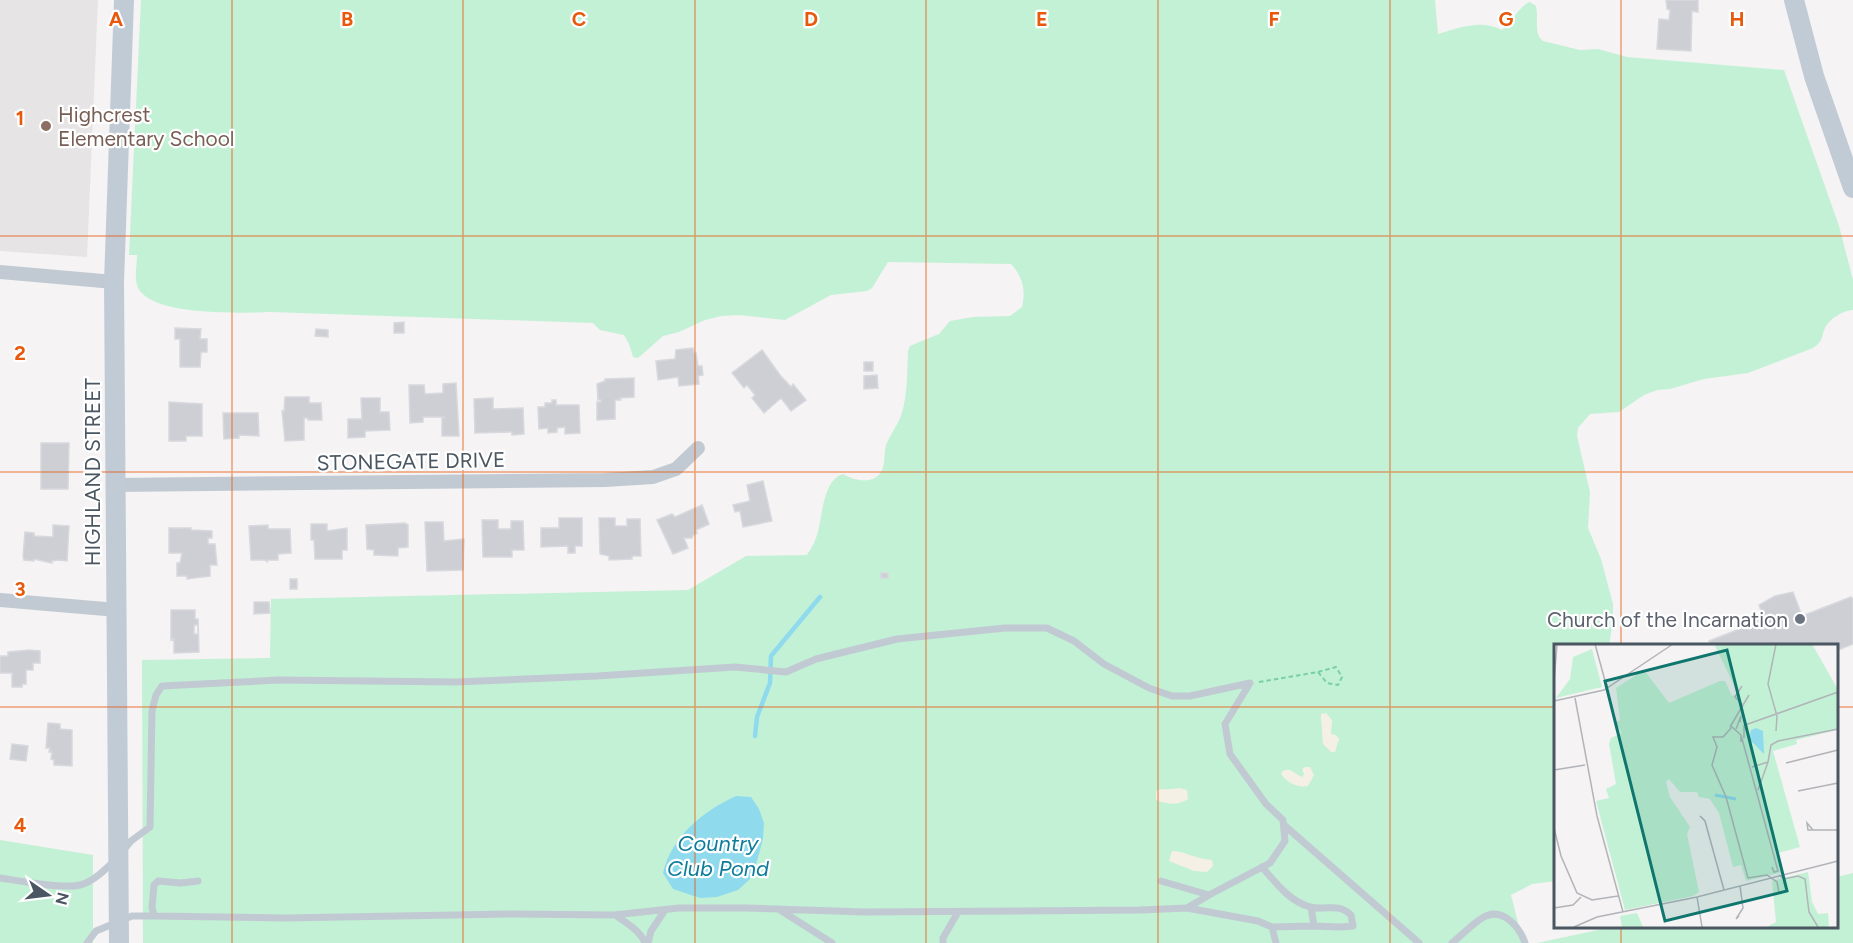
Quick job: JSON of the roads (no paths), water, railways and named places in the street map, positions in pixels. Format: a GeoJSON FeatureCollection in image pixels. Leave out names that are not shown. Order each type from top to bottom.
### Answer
{"type":"FeatureCollection","features":[{"type":"Feature","properties":{"kind":"street","name":"HIGHLAND STREET"},"geometry":{"type":"LineString","coordinates":[[119,943],[114,282],[124,0]]}},
{"type":"Feature","properties":{"kind":"street"},"geometry":{"type":"LineString","coordinates":[[1796,0],[1802,36],[1821,100],[1853,188]]}},
{"type":"Feature","properties":{"kind":"street"},"geometry":{"type":"LineString","coordinates":[[0,272],[114,282]]}},
{"type":"Feature","properties":{"kind":"street","name":"STONEGATE DRIVE"},"geometry":{"type":"LineString","coordinates":[[115,485],[604,480],[653,477],[676,470],[698,448]]}},
{"type":"Feature","properties":{"kind":"street"},"geometry":{"type":"LineString","coordinates":[[0,600],[117,610]]}},
{"type":"Feature","properties":{"kind":"lane"},"geometry":{"type":"LineString","coordinates":[[0,878],[47,884],[81,885],[105,870],[131,841],[150,827],[152,711],[156,695],[162,686],[278,680],[456,682],[597,676],[701,668],[786,672],[816,659],[897,639],[1005,628],[1047,628],[1074,641],[1104,664],[1149,688],[1172,696],[1190,696],[1250,683],[1225,724],[1230,754],[1266,804],[1283,820],[1285,842],[1270,863],[1187,908]]}},
{"type":"Feature","properties":{"kind":"lane"},"geometry":{"type":"LineString","coordinates":[[1284,825],[1419,943]]}},
{"type":"Feature","properties":{"kind":"lane"},"geometry":{"type":"LineString","coordinates":[[87,943],[96,931],[132,916],[349,918],[513,914],[614,915],[665,910],[958,912],[1187,908],[1258,921],[1272,927],[1353,926],[1351,915],[1345,909],[1311,907],[1284,893],[1262,867]]}},
{"type":"Feature","properties":{"kind":"lane"},"geometry":{"type":"LineString","coordinates":[[154,916],[152,907],[154,885],[158,881],[181,883],[198,881]]}},
{"type":"Feature","properties":{"kind":"lane"},"geometry":{"type":"LineString","coordinates":[[1161,881],[1209,895]]}},
{"type":"Feature","properties":{"kind":"lane"},"geometry":{"type":"LineString","coordinates":[[1311,907],[1314,926]]}},
{"type":"Feature","properties":{"kind":"lane"},"geometry":{"type":"LineString","coordinates":[[777,909],[832,943]]}},
{"type":"Feature","properties":{"kind":"lane"},"geometry":{"type":"LineString","coordinates":[[647,943],[651,931],[665,910]]}},
{"type":"Feature","properties":{"kind":"lane"},"geometry":{"type":"LineString","coordinates":[[943,943],[943,938],[958,912]]}},
{"type":"Feature","properties":{"kind":"lane"},"geometry":{"type":"LineString","coordinates":[[614,915],[634,928],[647,943]]}},
{"type":"Feature","properties":{"kind":"lane"},"geometry":{"type":"LineString","coordinates":[[1452,943],[1487,915],[1501,915],[1515,924],[1525,943]]}},
{"type":"Feature","properties":{"kind":"lane"},"geometry":{"type":"LineString","coordinates":[[1272,927],[1276,943]]}},
{"type":"Feature","properties":{"kind":"water","name":"Country Club Pond"},"geometry":{"type":"Polygon","coordinates":[[[736,796],[751,797],[764,823],[763,839],[750,879],[738,890],[717,897],[700,898],[673,889],[663,873],[673,848],[701,817],[736,796]]]}},
{"type":"Feature","properties":{"kind":"waterway"},"geometry":{"type":"LineString","coordinates":[[755,736],[757,717],[770,683],[771,656],[820,597]]}},
{"type":"Feature","properties":{"kind":"place","name":"Highcrest Elementary School"},"geometry":{"type":"Point","coordinates":[46,126]}},
{"type":"Feature","properties":{"kind":"place","name":"Church of the Incarnation"},"geometry":{"type":"Point","coordinates":[1800,619]}}]}
